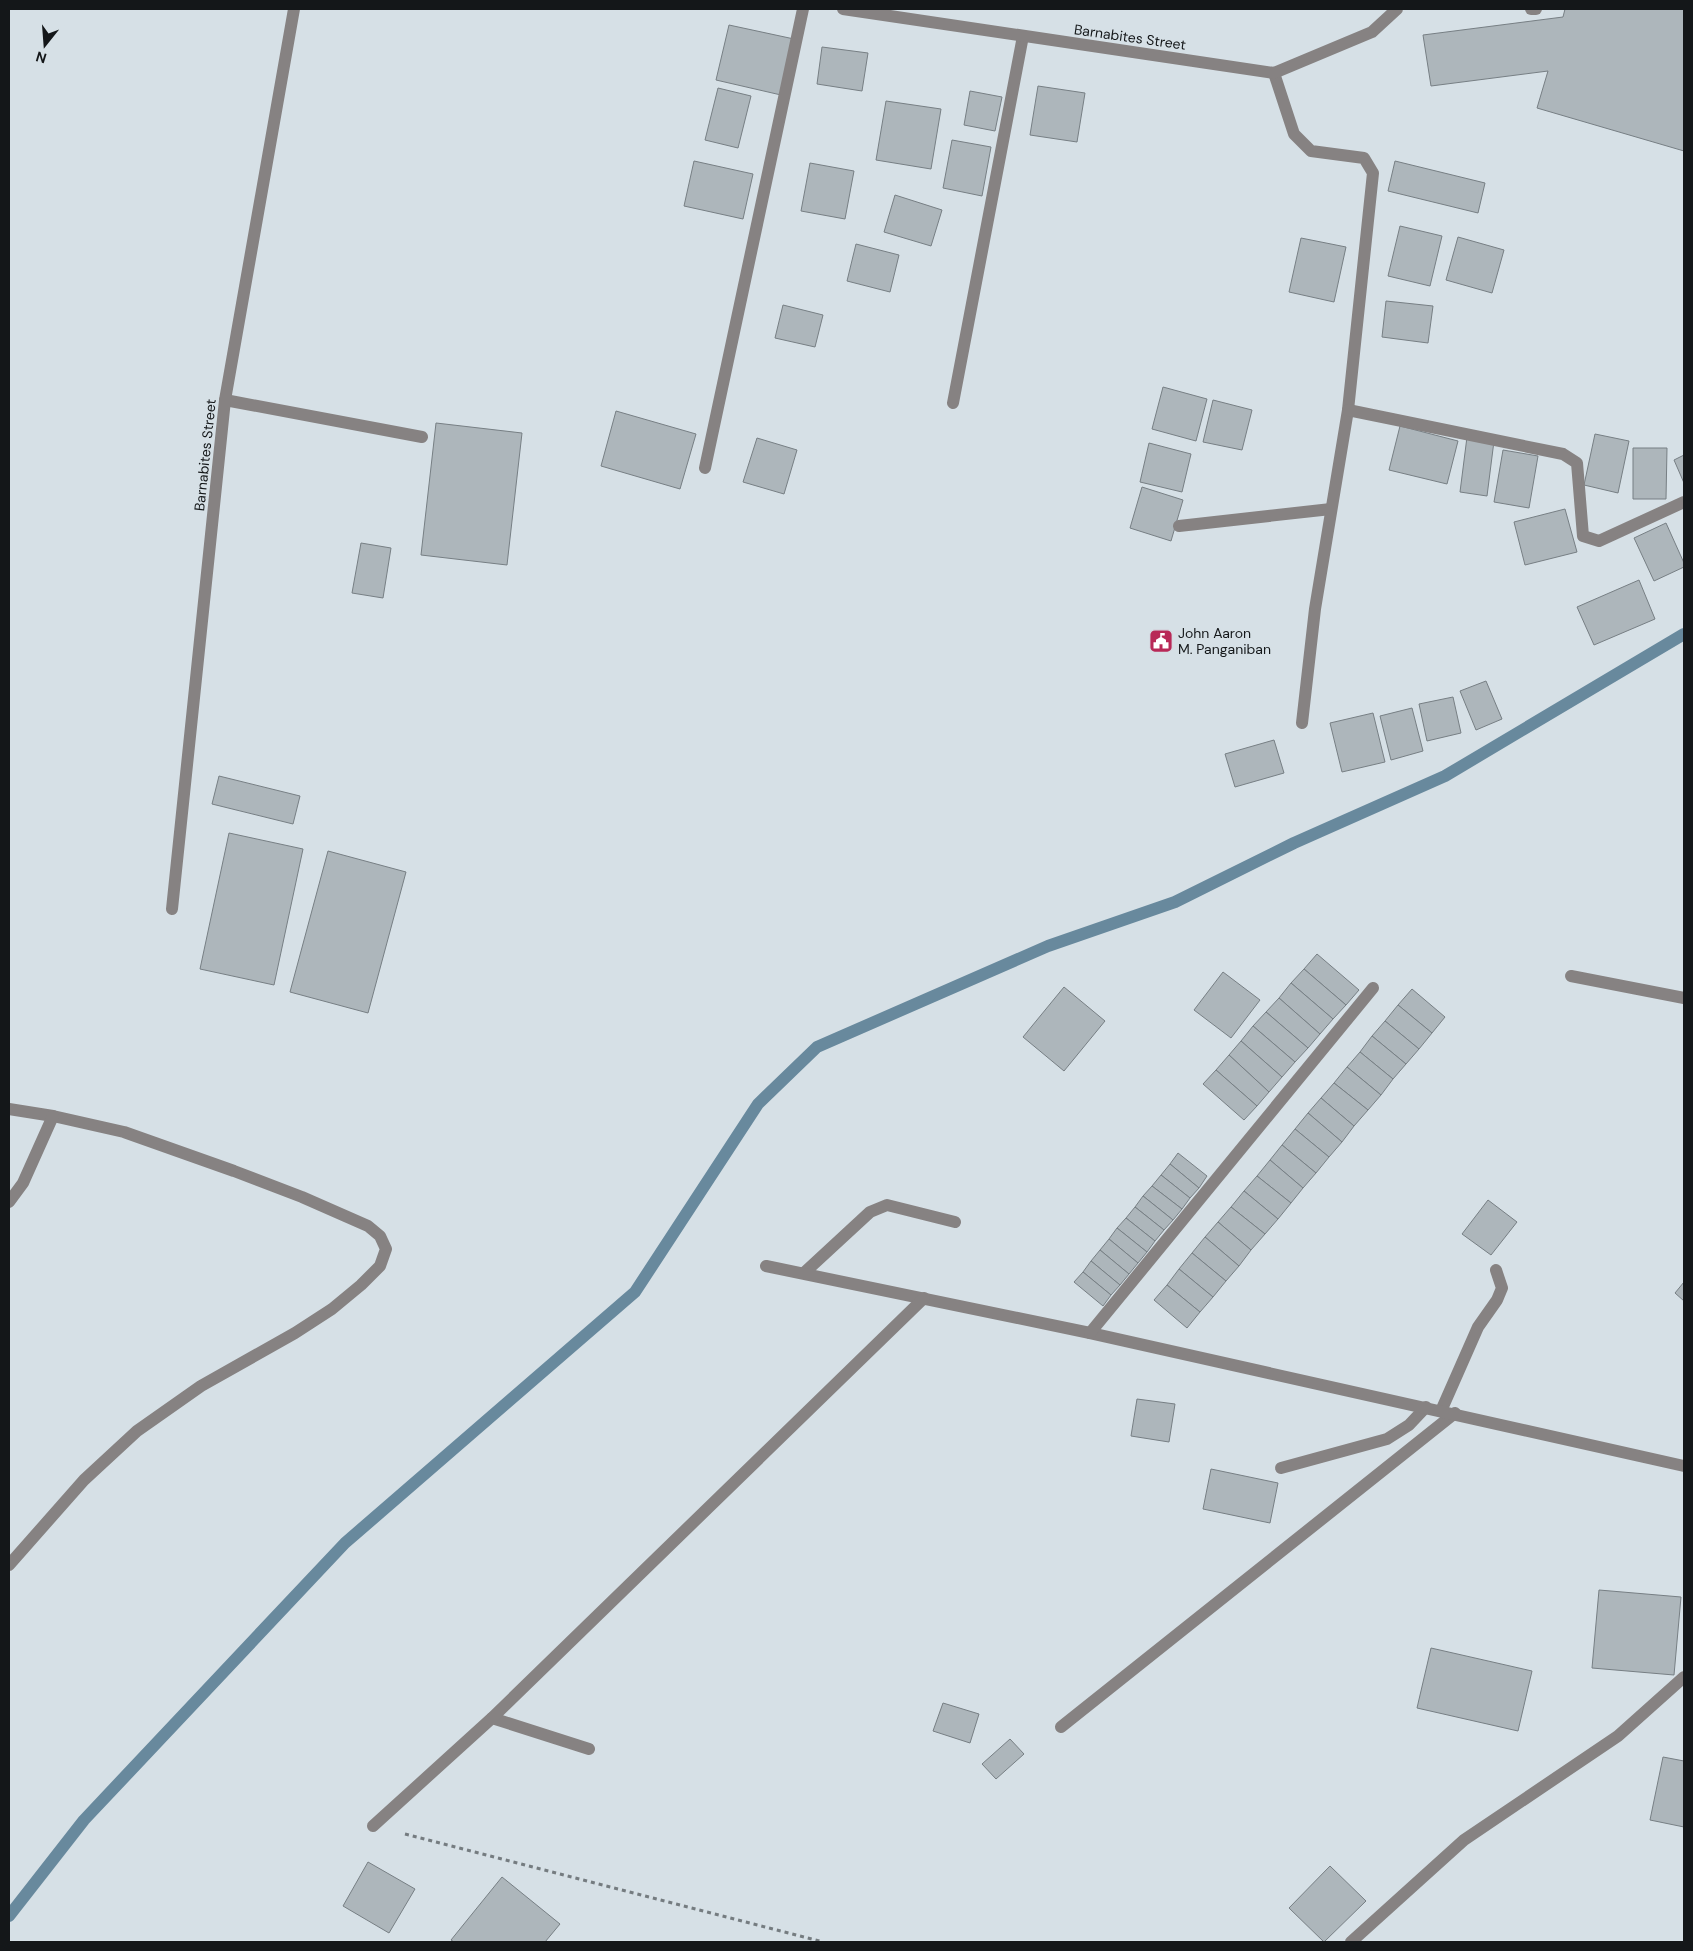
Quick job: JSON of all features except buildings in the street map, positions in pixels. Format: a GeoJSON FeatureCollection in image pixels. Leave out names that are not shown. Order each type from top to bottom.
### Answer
{"type":"FeatureCollection","features":[{"type":"Feature","properties":{"kind":"street","name":"Barnabites Street"},"geometry":{"type":"LineString","coordinates":[[172,909],[225,400],[294,9]]}},
{"type":"Feature","properties":{"kind":"street"},"geometry":{"type":"LineString","coordinates":[[705,468],[803,9]]}},
{"type":"Feature","properties":{"kind":"street","name":"Barnabites Street"},"geometry":{"type":"LineString","coordinates":[[843,9],[1274,72]]}},
{"type":"Feature","properties":{"kind":"street"},"geometry":{"type":"LineString","coordinates":[[1302,723],[1315,608],[1348,410],[1374,173],[1364,158],[1311,151],[1294,134],[1274,72],[1372,32],[1397,9]]}},
{"type":"Feature","properties":{"kind":"street"},"geometry":{"type":"LineString","coordinates":[[953,402],[1023,36]]}},
{"type":"Feature","properties":{"kind":"street"},"geometry":{"type":"LineString","coordinates":[[225,400],[422,437]]}},
{"type":"Feature","properties":{"kind":"street"},"geometry":{"type":"LineString","coordinates":[[1348,410],[1563,454],[1576,463],[1583,536],[1599,541],[1684,502]]}},
{"type":"Feature","properties":{"kind":"street"},"geometry":{"type":"LineString","coordinates":[[1179,526],[1331,509]]}},
{"type":"Feature","properties":{"kind":"street"},"geometry":{"type":"LineString","coordinates":[[1571,976],[1684,998]]}},
{"type":"Feature","properties":{"kind":"street"},"geometry":{"type":"LineString","coordinates":[[1090,1333],[1373,988]]}},
{"type":"Feature","properties":{"kind":"street"},"geometry":{"type":"LineString","coordinates":[[9,1109],[53,1116],[124,1132],[302,1197],[368,1226],[380,1236],[386,1249],[380,1266],[361,1286],[332,1309],[295,1334],[201,1386],[137,1430],[84,1480],[9,1566]]}},
{"type":"Feature","properties":{"kind":"street"},"geometry":{"type":"LineString","coordinates":[[9,1202],[23,1183],[53,1116]]}},
{"type":"Feature","properties":{"kind":"street"},"geometry":{"type":"LineString","coordinates":[[804,1273],[870,1212],[887,1205],[955,1222]]}},
{"type":"Feature","properties":{"kind":"street"},"geometry":{"type":"LineString","coordinates":[[766,1266],[1090,1333],[1442,1410],[1684,1466]]}},
{"type":"Feature","properties":{"kind":"street"},"geometry":{"type":"LineString","coordinates":[[1442,1410],[1478,1327],[1497,1300],[1502,1288],[1496,1270]]}},
{"type":"Feature","properties":{"kind":"street"},"geometry":{"type":"LineString","coordinates":[[373,1826],[492,1718],[924,1298]]}},
{"type":"Feature","properties":{"kind":"street"},"geometry":{"type":"LineString","coordinates":[[1280,1468],[1387,1439],[1409,1426],[1426,1407]]}},
{"type":"Feature","properties":{"kind":"street"},"geometry":{"type":"LineString","coordinates":[[1061,1726],[1455,1413]]}},
{"type":"Feature","properties":{"kind":"street"},"geometry":{"type":"LineString","coordinates":[[1351,1942],[1464,1840],[1618,1736],[1684,1677]]}},
{"type":"Feature","properties":{"kind":"street"},"geometry":{"type":"LineString","coordinates":[[492,1718],[590,1749]]}},
{"type":"Feature","properties":{"kind":"path"},"geometry":{"type":"LineString","coordinates":[[373,1826],[823,1942]]}},
{"type":"Feature","properties":{"kind":"waterway"},"geometry":{"type":"LineString","coordinates":[[9,1916],[84,1820],[345,1543],[635,1292],[758,1104],[817,1047],[1048,946],[1175,902],[1294,843],[1445,776],[1684,634]]}},
{"type":"Feature","properties":{"kind":"place","name":"John Aaron M. Panganiban"},"geometry":{"type":"Point","coordinates":[1161,641]}}]}
